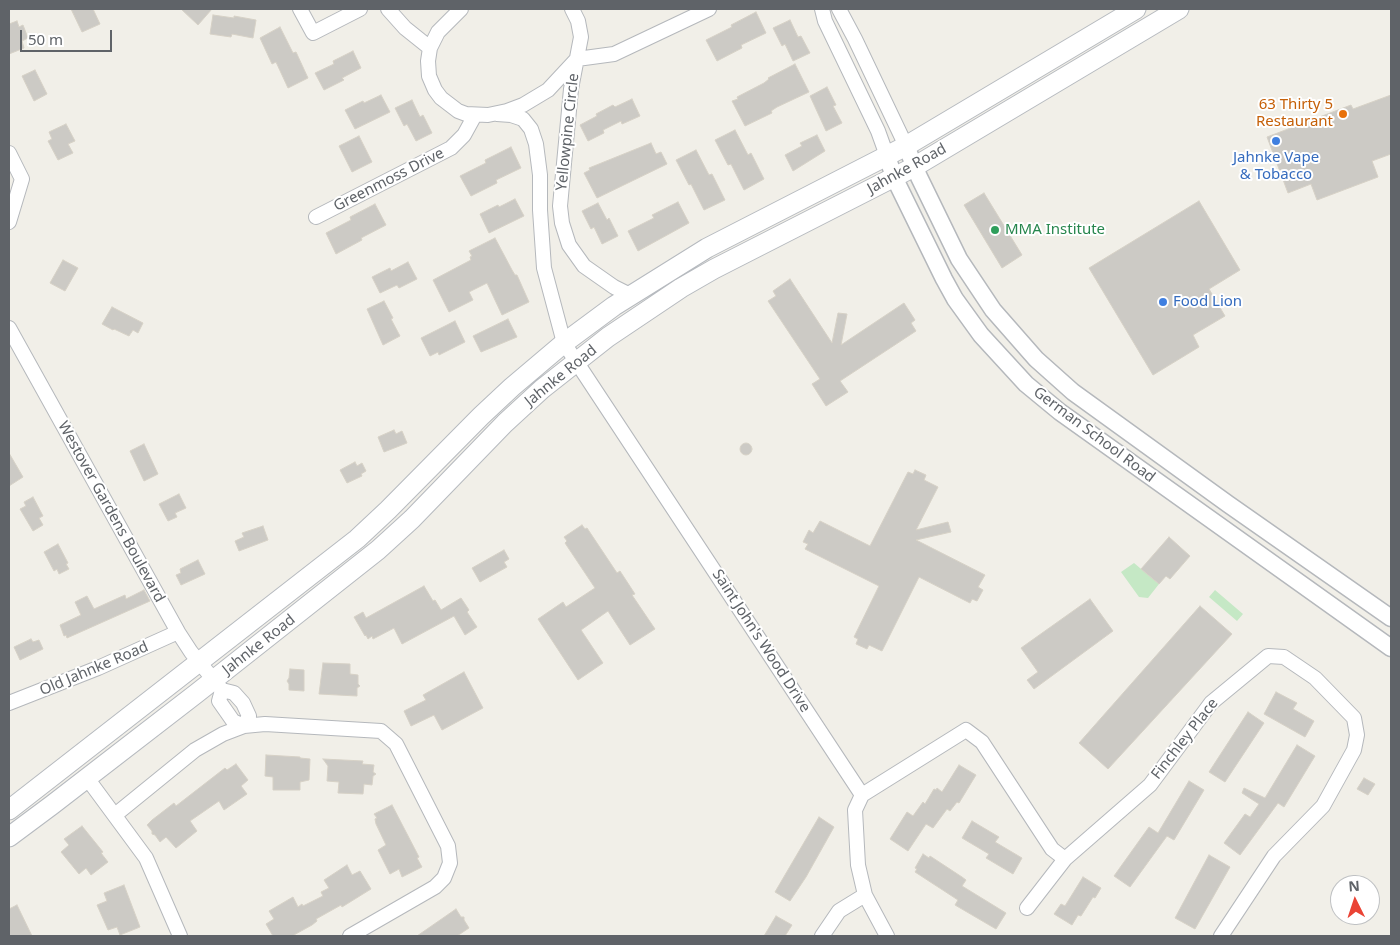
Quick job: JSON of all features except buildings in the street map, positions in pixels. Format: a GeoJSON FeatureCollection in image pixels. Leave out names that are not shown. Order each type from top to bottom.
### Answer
{"type":"FeatureCollection","features":[{"type":"Feature","properties":{"kind":"main road","name":"Jahnke Road"},"geometry":{"type":"LineString","coordinates":[[9,810],[373,525],[512,387],[564,343],[630,295],[675,266],[722,240],[906,146],[1136,9]]}},
{"type":"Feature","properties":{"kind":"main road","name":"Jahnke Road"},"geometry":{"type":"LineString","coordinates":[[9,837],[87,778],[218,685],[378,550],[505,423],[576,362],[644,312],[714,269],[914,167],[1179,9]]}},
{"type":"Feature","properties":{"kind":"street"},"geometry":{"type":"LineString","coordinates":[[300,9],[313,33],[360,9]]}},
{"type":"Feature","properties":{"kind":"street"},"geometry":{"type":"LineString","coordinates":[[388,9],[404,28],[430,48],[438,32],[461,9]]}},
{"type":"Feature","properties":{"kind":"street","name":"Yellowpine Circle"},"geometry":{"type":"LineString","coordinates":[[572,9],[580,28],[581,44],[571,89],[560,206],[563,230],[569,245],[579,260],[591,272],[630,295]]}},
{"type":"Feature","properties":{"kind":"street"},"geometry":{"type":"LineString","coordinates":[[577,59],[614,54],[709,9]]}},
{"type":"Feature","properties":{"kind":"street","name":"German School Road"},"geometry":{"type":"LineString","coordinates":[[822,9],[825,21],[878,132],[894,177],[940,271],[955,299],[986,340],[1026,384],[1060,412],[1391,648]]}},
{"type":"Feature","properties":{"kind":"street","name":"German School Road"},"geometry":{"type":"LineString","coordinates":[[838,9],[855,39],[959,259],[979,291],[1007,328],[1036,359],[1073,392],[1222,500],[1391,618]]}},
{"type":"Feature","properties":{"kind":"street","name":"Yellowpine Circle"},"geometry":{"type":"LineString","coordinates":[[430,48],[428,69],[435,90],[441,98],[458,111],[475,115],[511,115],[523,119],[531,129],[539,160],[546,279],[564,343],[576,362]]}},
{"type":"Feature","properties":{"kind":"street","name":"Yellowpine Circle"},"geometry":{"type":"LineString","coordinates":[[497,114],[540,96],[561,78],[577,59]]}},
{"type":"Feature","properties":{"kind":"street","name":"Greenmoss Drive"},"geometry":{"type":"LineString","coordinates":[[316,217],[451,148],[464,135],[475,115]]}},
{"type":"Feature","properties":{"kind":"street"},"geometry":{"type":"LineString","coordinates":[[9,153],[22,179],[9,222]]}},
{"type":"Feature","properties":{"kind":"street","name":"Yellowpine Circle"},"geometry":{"type":"LineString","coordinates":[[543,252],[550,225],[560,206]]}},
{"type":"Feature","properties":{"kind":"street","name":"Westover Gardens Boulevard"},"geometry":{"type":"LineString","coordinates":[[9,328],[178,632],[218,685]]}},
{"type":"Feature","properties":{"kind":"street","name":"Saint John's Wood Drive"},"geometry":{"type":"LineString","coordinates":[[576,362],[862,795]]}},
{"type":"Feature","properties":{"kind":"street","name":"Old Jahnke Road"},"geometry":{"type":"LineString","coordinates":[[9,703],[82,674],[178,632]]}},
{"type":"Feature","properties":{"kind":"street","name":"Finchley Place"},"geometry":{"type":"LineString","coordinates":[[1027,908],[1064,859],[1150,785],[1211,703],[1268,656],[1284,657],[1314,678],[1354,718],[1357,735],[1354,750],[1323,806],[1274,856],[1221,936]]}},
{"type":"Feature","properties":{"kind":"street"},"geometry":{"type":"LineString","coordinates":[[218,685],[234,693],[243,703],[249,716],[244,726]]}},
{"type":"Feature","properties":{"kind":"street"},"geometry":{"type":"LineString","coordinates":[[115,815],[195,750],[223,734],[244,726],[265,724],[381,731],[396,744],[448,846],[450,863],[444,878],[435,887],[350,936]]}},
{"type":"Feature","properties":{"kind":"street"},"geometry":{"type":"LineString","coordinates":[[887,936],[865,895],[858,865],[855,810],[862,795],[966,730],[982,742],[1052,849],[1064,859]]}},
{"type":"Feature","properties":{"kind":"street"},"geometry":{"type":"LineString","coordinates":[[87,778],[146,858],[180,936]]}},
{"type":"Feature","properties":{"kind":"street"},"geometry":{"type":"LineString","coordinates":[[822,936],[839,912],[865,895]]}},
{"type":"Feature","properties":{"kind":"green space"},"geometry":{"type":"Polygon","coordinates":[[[1134,563],[1159,584],[1148,598],[1139,597],[1121,572],[1134,563]]]}},
{"type":"Feature","properties":{"kind":"green space"},"geometry":{"type":"Polygon","coordinates":[[[1215,590],[1243,614],[1237,621],[1209,597],[1215,590]]]}},
{"type":"Feature","properties":{"kind":"place","name":"63 Thirty 5 Restaurant"},"geometry":{"type":"Point","coordinates":[1343,114]}},
{"type":"Feature","properties":{"kind":"place","name":"Jahnke Vape & Tobacco"},"geometry":{"type":"Point","coordinates":[1276,141]}},
{"type":"Feature","properties":{"kind":"place","name":"MMA Institute"},"geometry":{"type":"Point","coordinates":[995,230]}},
{"type":"Feature","properties":{"kind":"place","name":"Food Lion"},"geometry":{"type":"Point","coordinates":[1163,302]}}]}
